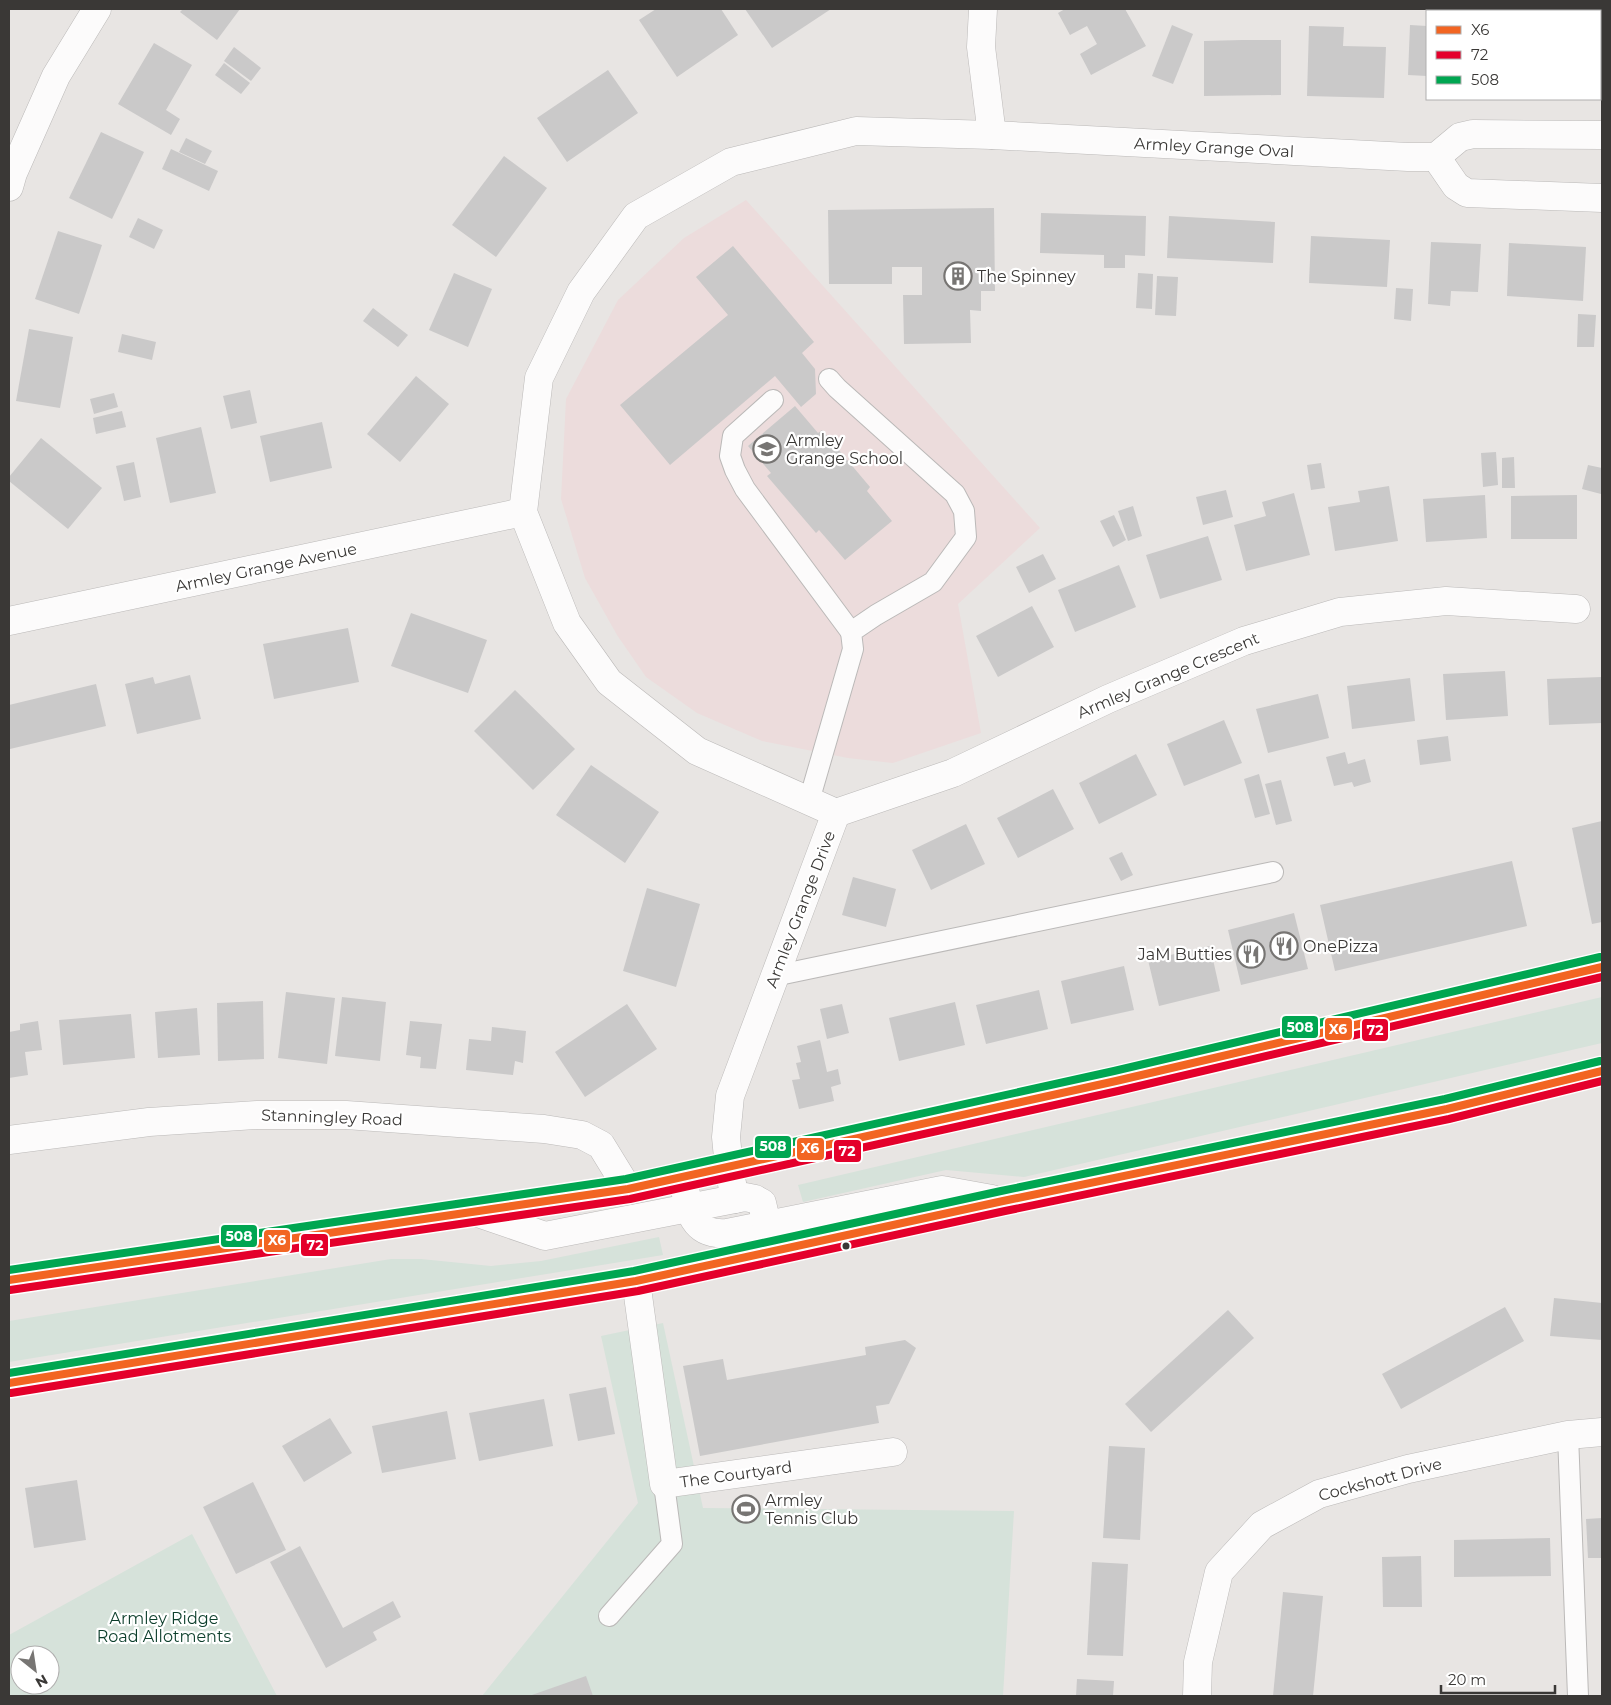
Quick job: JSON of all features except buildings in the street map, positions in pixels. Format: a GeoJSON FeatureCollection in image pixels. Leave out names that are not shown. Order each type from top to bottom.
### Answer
{"type":"FeatureCollection","features":[{"type":"Feature","properties":{"kind":"street"},"geometry":{"type":"LineString","coordinates":[[9,187],[13,173],[56,76],[97,9]]}},
{"type":"Feature","properties":{"kind":"street"},"geometry":{"type":"LineString","coordinates":[[983,9],[981,47],[992,135]]}},
{"type":"Feature","properties":{"kind":"street","name":"Armley Grange Drive"},"geometry":{"type":"LineString","coordinates":[[736,1199],[729,1168],[726,1137],[730,1096],[836,813],[697,751],[609,682],[567,623],[522,512],[539,378],[581,292],[636,216],[731,162],[856,131],[992,135]]}},
{"type":"Feature","properties":{"kind":"street"},"geometry":{"type":"LineString","coordinates":[[1602,135],[1473,134],[1460,137],[1436,157],[1456,186],[1467,193],[1602,198]]}},
{"type":"Feature","properties":{"kind":"street","name":"Armley Grange Oval"},"geometry":{"type":"LineString","coordinates":[[992,135],[1436,157]]}},
{"type":"Feature","properties":{"kind":"street","name":"Armley Grange Avenue"},"geometry":{"type":"LineString","coordinates":[[9,621],[522,512]]}},
{"type":"Feature","properties":{"kind":"street","name":"Armley Grange Crescent"},"geometry":{"type":"LineString","coordinates":[[836,813],[953,773],[1108,699],[1244,641],[1340,612],[1446,601],[1576,609]]}},
{"type":"Feature","properties":{"kind":"street"},"geometry":{"type":"LineString","coordinates":[[9,1280],[628,1189],[729,1168],[1602,967]]}},
{"type":"Feature","properties":{"kind":"street"},"geometry":{"type":"LineString","coordinates":[[9,1383],[636,1281],[1003,1201],[1447,1109],[1602,1071]]}},
{"type":"Feature","properties":{"kind":"street","name":"Stanningley Road"},"geometry":{"type":"LineString","coordinates":[[9,1140],[149,1122],[257,1114],[346,1115],[544,1129],[582,1135],[601,1145],[628,1189]]}},
{"type":"Feature","properties":{"kind":"street"},"geometry":{"type":"LineString","coordinates":[[683,1177],[688,1208],[702,1229],[714,1234],[942,1190],[1003,1201]]}},
{"type":"Feature","properties":{"kind":"street"},"geometry":{"type":"LineString","coordinates":[[474,1212],[545,1236],[745,1197],[762,1203],[773,1251]]}},
{"type":"Feature","properties":{"kind":"street","name":"The Courtyard"},"geometry":{"type":"LineString","coordinates":[[636,1281],[664,1484],[893,1452]]}},
{"type":"Feature","properties":{"kind":"street","name":"Cockshott Drive"},"geometry":{"type":"LineString","coordinates":[[1197,1696],[1198,1662],[1219,1572],[1262,1525],[1319,1494],[1408,1469],[1568,1435],[1602,1432]]}},
{"type":"Feature","properties":{"kind":"lane"},"geometry":{"type":"LineString","coordinates":[[829,379],[836,388],[955,494],[964,511],[965,520],[966,537],[933,582],[851,632]]}},
{"type":"Feature","properties":{"kind":"lane"},"geometry":{"type":"LineString","coordinates":[[773,400],[733,436],[730,456],[735,470],[746,489],[851,632],[854,648],[809,800]]}},
{"type":"Feature","properties":{"kind":"lane"},"geometry":{"type":"LineString","coordinates":[[774,976],[1273,872]]}},
{"type":"Feature","properties":{"kind":"lane"},"geometry":{"type":"LineString","coordinates":[[1568,1435],[1578,1696]]}},
{"type":"Feature","properties":{"kind":"lane"},"geometry":{"type":"LineString","coordinates":[[609,1616],[672,1544],[664,1484]]}},
{"type":"Feature","properties":{"kind":"shaded area","name":"Armley Grange School"},"geometry":{"type":"Polygon","coordinates":[[[746,200],[1040,528],[958,604],[981,733],[893,763],[848,758],[762,741],[697,713],[646,677],[617,635],[585,578],[561,499],[566,399],[618,300],[684,238],[746,200]]]}},
{"type":"Feature","properties":{"kind":"green space"},"geometry":{"type":"Polygon","coordinates":[[[1602,997],[1602,1043],[1024,1177],[946,1170],[803,1202],[798,1185],[1602,997]]]}},
{"type":"Feature","properties":{"kind":"green space"},"geometry":{"type":"Polygon","coordinates":[[[659,1237],[663,1255],[9,1362],[9,1321],[391,1259],[421,1259],[491,1266],[541,1261],[659,1237]]]}},
{"type":"Feature","properties":{"kind":"green space","name":"Armley Tennis Club"},"geometry":{"type":"Polygon","coordinates":[[[663,1323],[703,1508],[1014,1511],[1003,1696],[482,1696],[638,1503],[601,1336],[663,1323]]]}},
{"type":"Feature","properties":{"kind":"green space","name":"Armley Ridge Road Allotments"},"geometry":{"type":"Polygon","coordinates":[[[192,1534],[277,1696],[9,1696],[9,1635],[192,1534]]]}},
{"type":"Feature","properties":{"kind":"transit line","name":"508"},"geometry":{"type":"LineString","coordinates":[[9,1270],[626,1179],[1114,1071],[1600,957]]}},
{"type":"Feature","properties":{"kind":"transit line","name":"X6"},"geometry":{"type":"LineString","coordinates":[[9,1280],[628,1189],[1116,1081],[1602,967]]}},
{"type":"Feature","properties":{"kind":"transit line","name":"72"},"geometry":{"type":"LineString","coordinates":[[10,1290],[630,1199],[1118,1091],[1602,977]]}},
{"type":"Feature","properties":{"kind":"transit line","name":"508"},"geometry":{"type":"LineString","coordinates":[[9,1373],[634,1271],[1001,1191],[1445,1099],[1600,1061]]}},
{"type":"Feature","properties":{"kind":"transit line","name":"X6"},"geometry":{"type":"LineString","coordinates":[[9,1383],[636,1281],[1003,1201],[1447,1109],[1602,1071]]}},
{"type":"Feature","properties":{"kind":"transit line","name":"72"},"geometry":{"type":"LineString","coordinates":[[11,1393],[638,1291],[1005,1211],[1449,1119],[1602,1081]]}},
{"type":"Feature","properties":{"kind":"place","name":"The Spinney"},"geometry":{"type":"Point","coordinates":[958,276]}},
{"type":"Feature","properties":{"kind":"place","name":"Armley Grange School"},"geometry":{"type":"Point","coordinates":[767,449]}},
{"type":"Feature","properties":{"kind":"place","name":"OnePizza"},"geometry":{"type":"Point","coordinates":[1284,946]}},
{"type":"Feature","properties":{"kind":"place","name":"JaM Butties"},"geometry":{"type":"Point","coordinates":[1251,954]}},
{"type":"Feature","properties":{"kind":"place","name":"Armley Tennis Club"},"geometry":{"type":"Point","coordinates":[746,1509]}}]}
